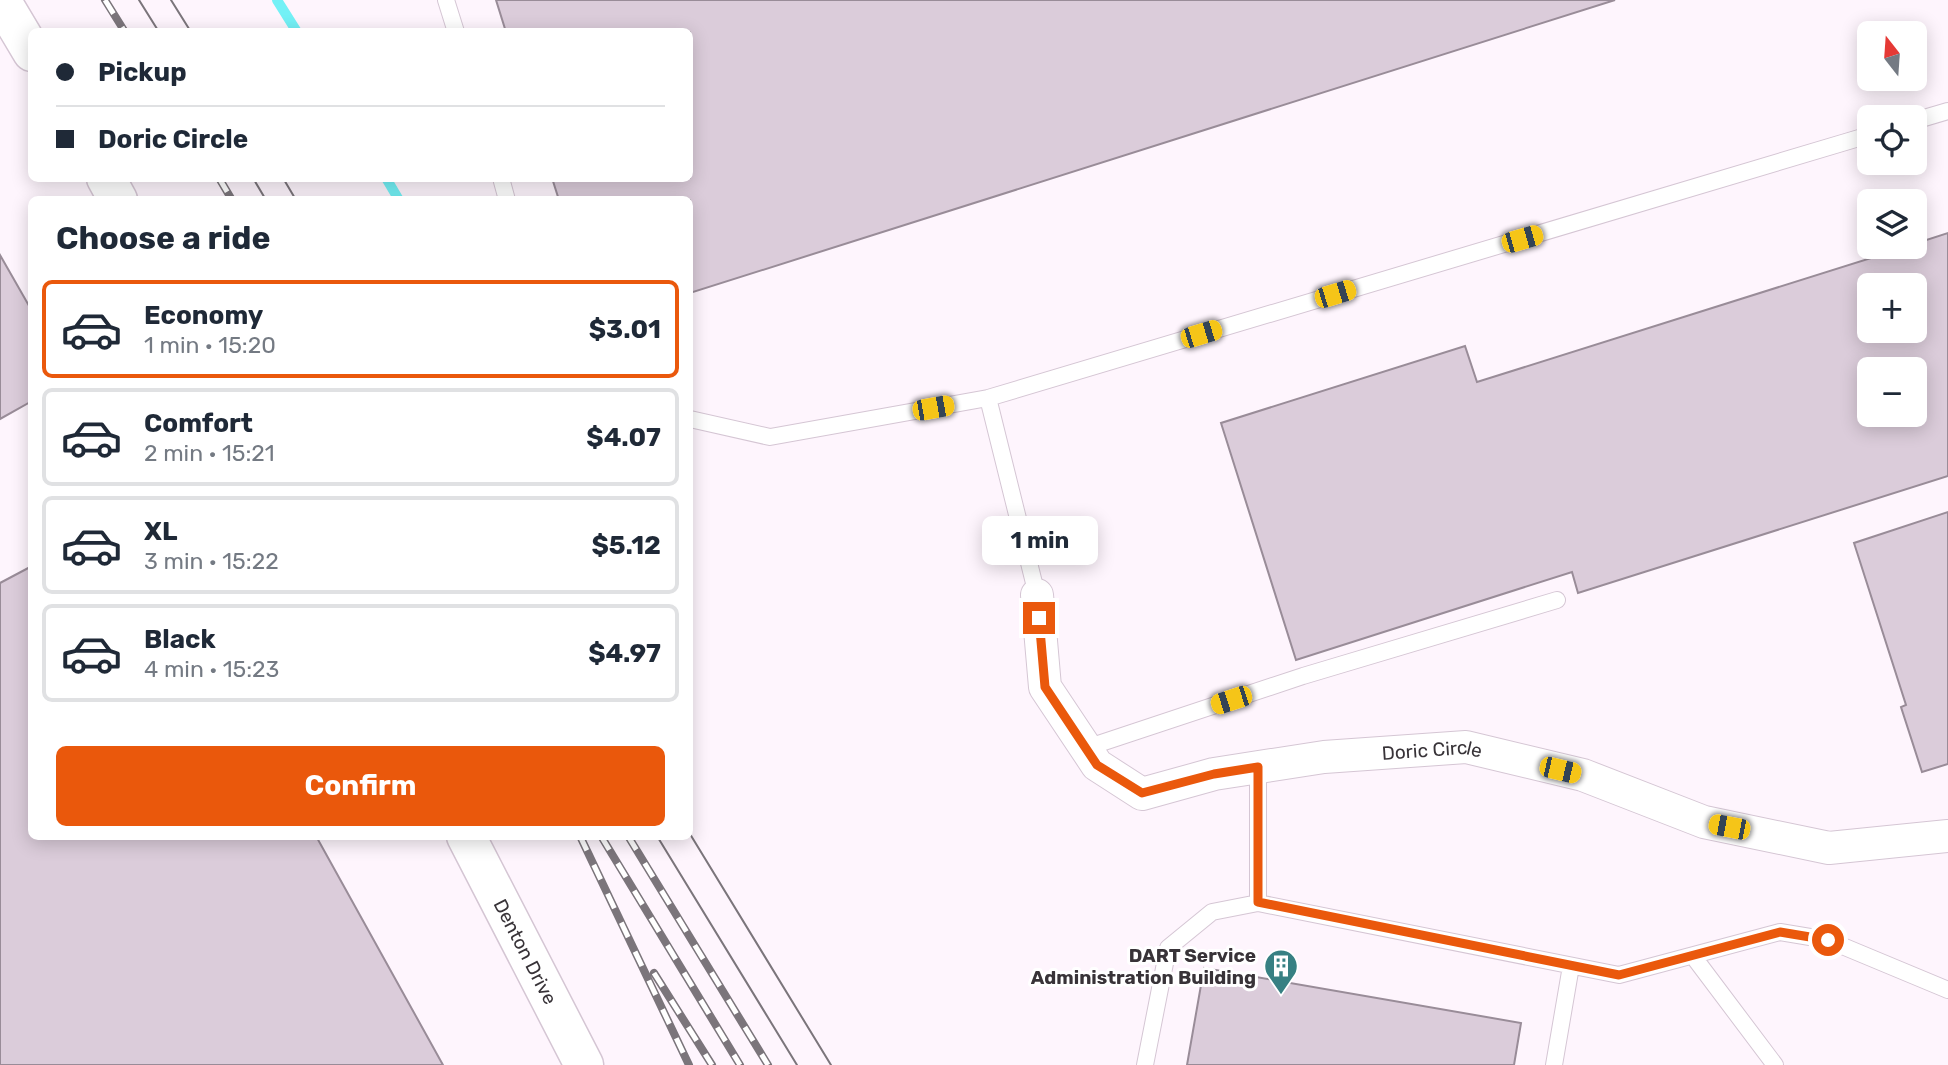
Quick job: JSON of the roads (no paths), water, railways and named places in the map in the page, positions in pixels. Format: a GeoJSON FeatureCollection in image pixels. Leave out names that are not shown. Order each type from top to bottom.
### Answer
{"type":"FeatureCollection","features":[{"type":"Feature","properties":{"kind":"street"},"geometry":{"type":"LineString","coordinates":[[1,0],[28,45]]}},
{"type":"Feature","properties":{"kind":"street","name":"Doric Circle"},"geometry":{"type":"LineString","coordinates":[[1037,595],[1045,687],[1097,765],[1142,793],[1214,774],[1324,757],[1466,747],[1583,775],[1704,822],[1829,848],[1948,836]]}},
{"type":"Feature","properties":{"kind":"street","name":"Denton Drive"},"geometry":{"type":"LineString","coordinates":[[468,840],[584,1065]]}},
{"type":"Feature","properties":{"kind":"lane"},"geometry":{"type":"LineString","coordinates":[[446,0],[455,28]]}},
{"type":"Feature","properties":{"kind":"lane"},"geometry":{"type":"LineString","coordinates":[[1927,117],[1948,111]]}},
{"type":"Feature","properties":{"kind":"lane"},"geometry":{"type":"LineString","coordinates":[[693,420],[770,437],[988,398],[1857,139]]}},
{"type":"Feature","properties":{"kind":"lane"},"geometry":{"type":"LineString","coordinates":[[988,398],[1037,595]]}},
{"type":"Feature","properties":{"kind":"lane"},"geometry":{"type":"LineString","coordinates":[[1086,748],[1303,676],[1557,600]]}},
{"type":"Feature","properties":{"kind":"lane"},"geometry":{"type":"LineString","coordinates":[[1258,767],[1258,902]]}},
{"type":"Feature","properties":{"kind":"lane"},"geometry":{"type":"LineString","coordinates":[[1145,1065],[1168,948],[1212,912],[1258,902],[1619,975],[1780,932],[1828,940],[1948,990]]}},
{"type":"Feature","properties":{"kind":"lane"},"geometry":{"type":"LineString","coordinates":[[1693,956],[1775,1065]]}},
{"type":"Feature","properties":{"kind":"lane"},"geometry":{"type":"LineString","coordinates":[[1554,1065],[1572,966]]}},
{"type":"Feature","properties":{"kind":"waterway"},"geometry":{"type":"LineString","coordinates":[[277,0],[294,28]]}},
{"type":"Feature","properties":{"kind":"waterway"},"geometry":{"type":"LineString","coordinates":[[388,182],[397,196]]}},
{"type":"Feature","properties":{"kind":"tram line"},"geometry":{"type":"LineString","coordinates":[[139,0],[156,28]]}},
{"type":"Feature","properties":{"kind":"tram line"},"geometry":{"type":"LineString","coordinates":[[171,0],[188,28]]}},
{"type":"Feature","properties":{"kind":"tram line"},"geometry":{"type":"LineString","coordinates":[[255,182],[264,196]]}},
{"type":"Feature","properties":{"kind":"tram line"},"geometry":{"type":"LineString","coordinates":[[285,182],[294,196]]}},
{"type":"Feature","properties":{"kind":"tram line"},"geometry":{"type":"LineString","coordinates":[[693,839],[831,1065]]}},
{"type":"Feature","properties":{"kind":"tram line"},"geometry":{"type":"LineString","coordinates":[[659,840],[797,1065]]}},
{"type":"Feature","properties":{"kind":"railway"},"geometry":{"type":"LineString","coordinates":[[105,0],[122,28]]}},
{"type":"Feature","properties":{"kind":"railway"},"geometry":{"type":"LineString","coordinates":[[221,182],[230,196]]}},
{"type":"Feature","properties":{"kind":"railway"},"geometry":{"type":"LineString","coordinates":[[582,840],[689,1065]]}},
{"type":"Feature","properties":{"kind":"railway"},"geometry":{"type":"LineString","coordinates":[[603,840],[740,1065]]}},
{"type":"Feature","properties":{"kind":"railway"},"geometry":{"type":"LineString","coordinates":[[630,840],[768,1065]]}},
{"type":"Feature","properties":{"kind":"railway"},"geometry":{"type":"LineString","coordinates":[[654,973],[712,1065]]}},
{"type":"Feature","properties":{"kind":"place","name":"DART Service Administration Building"},"geometry":{"type":"Point","coordinates":[1281,996]}}]}
